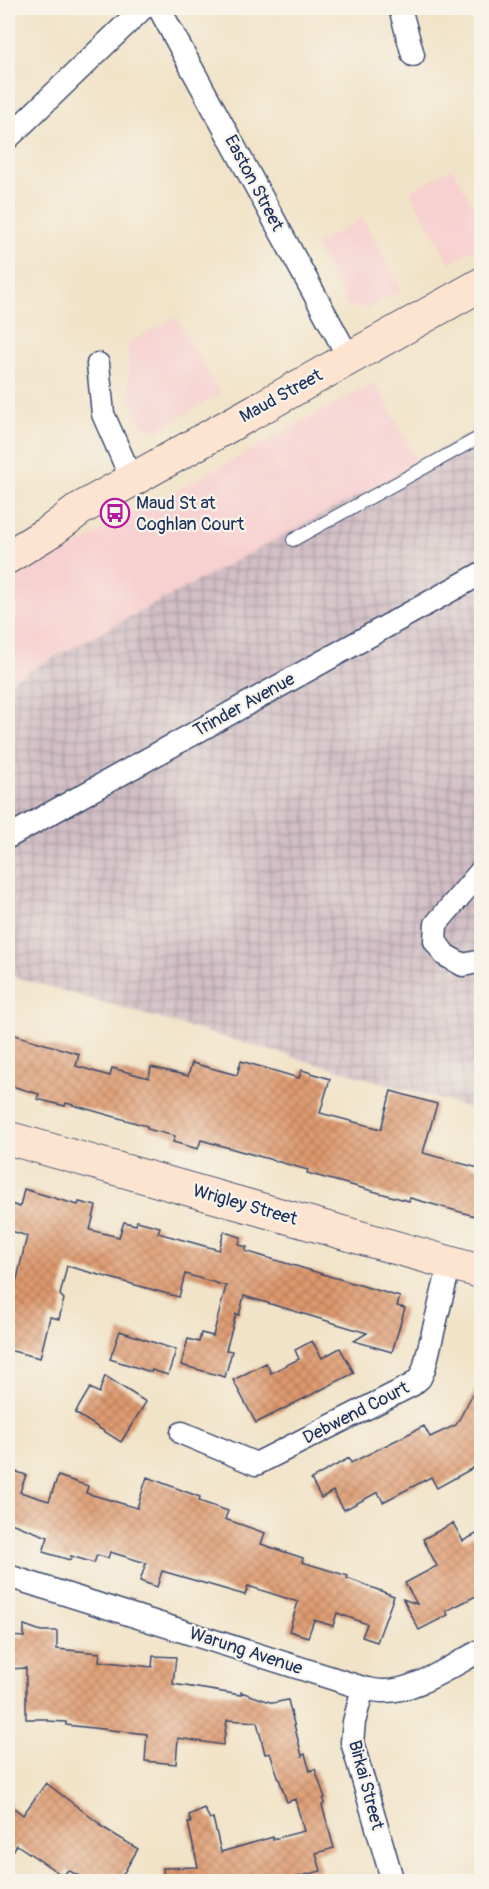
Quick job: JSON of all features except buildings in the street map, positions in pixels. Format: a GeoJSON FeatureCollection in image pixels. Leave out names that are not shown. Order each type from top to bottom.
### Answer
{"type":"FeatureCollection","features":[{"type":"Feature","properties":{"kind":"main road","name":"Maud Street"},"geometry":{"type":"LineString","coordinates":[[8,539],[80,508],[482,284]]}},
{"type":"Feature","properties":{"kind":"main road","name":"Maud Street"},"geometry":{"type":"LineString","coordinates":[[8,557],[52,530],[80,508]]}},
{"type":"Feature","properties":{"kind":"main road","name":"Wrigley Street"},"geometry":{"type":"LineString","coordinates":[[8,1138],[482,1272]]}},
{"type":"Feature","properties":{"kind":"street"},"geometry":{"type":"LineString","coordinates":[[8,138],[143,8]]}},
{"type":"Feature","properties":{"kind":"street","name":"Easton Street"},"geometry":{"type":"LineString","coordinates":[[159,8],[349,358]]}},
{"type":"Feature","properties":{"kind":"street"},"geometry":{"type":"LineString","coordinates":[[400,8],[413,55]]}},
{"type":"Feature","properties":{"kind":"street"},"geometry":{"type":"LineString","coordinates":[[98,364],[103,414],[132,480]]}},
{"type":"Feature","properties":{"kind":"street","name":"Trinder Avenue"},"geometry":{"type":"LineString","coordinates":[[8,837],[482,573]]}},
{"type":"Feature","properties":{"kind":"street"},"geometry":{"type":"LineString","coordinates":[[482,870],[436,924],[435,941],[445,955],[463,965],[482,962]]}},
{"type":"Feature","properties":{"kind":"street","name":"Debwend Court"},"geometry":{"type":"LineString","coordinates":[[182,1433],[256,1464],[412,1385],[420,1378],[424,1369],[450,1263]]}},
{"type":"Feature","properties":{"kind":"street","name":"Warung Avenue"},"geometry":{"type":"LineString","coordinates":[[8,1576],[363,1688],[383,1691],[399,1689],[420,1682],[482,1650]]}},
{"type":"Feature","properties":{"kind":"street","name":"Birkai Street"},"geometry":{"type":"LineString","coordinates":[[363,1688],[351,1742],[393,1881]]}},
{"type":"Feature","properties":{"kind":"lane"},"geometry":{"type":"LineString","coordinates":[[293,540],[482,436]]}},
{"type":"Feature","properties":{"kind":"shaded area"},"geometry":{"type":"Polygon","coordinates":[[[452,168],[481,219],[482,244],[450,263],[410,192],[452,168]]]}},
{"type":"Feature","properties":{"kind":"shaded area"},"geometry":{"type":"Polygon","coordinates":[[[363,218],[402,290],[368,309],[348,305],[315,245],[363,218]]]}},
{"type":"Feature","properties":{"kind":"shaded area"},"geometry":{"type":"Polygon","coordinates":[[[176,317],[220,394],[157,431],[143,426],[129,399],[128,343],[176,317]]]}},
{"type":"Feature","properties":{"kind":"shaded area"},"geometry":{"type":"Polygon","coordinates":[[[375,382],[419,463],[8,682],[8,583],[375,382]]]}},
{"type":"Feature","properties":{"kind":"shaded area"},"geometry":{"type":"Polygon","coordinates":[[[481,426],[481,1111],[8,975],[8,682],[419,463],[481,426]]]}},
{"type":"Feature","properties":{"kind":"place","name":"Maud St at Coghlan Court"},"geometry":{"type":"Point","coordinates":[115,513]}}]}
